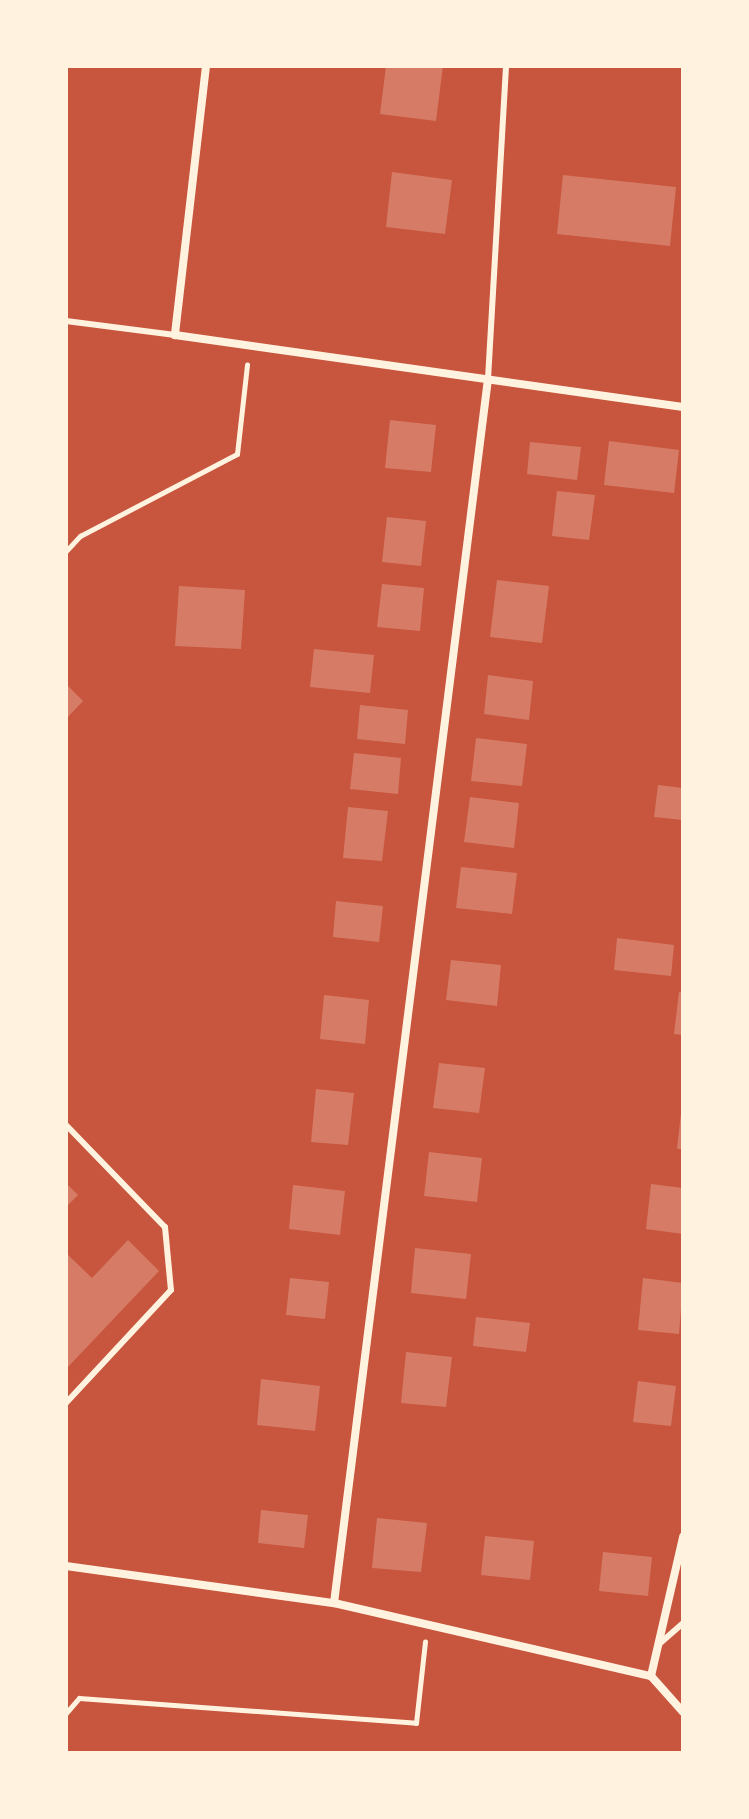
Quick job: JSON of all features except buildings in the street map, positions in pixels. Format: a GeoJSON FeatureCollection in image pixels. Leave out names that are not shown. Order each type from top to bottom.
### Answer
{"type":"FeatureCollection","features":[{"type":"Feature","properties":{"kind":"street"},"geometry":{"type":"LineString","coordinates":[[206,66],[175,335],[248,349],[683,407]]}},
{"type":"Feature","properties":{"kind":"street"},"geometry":{"type":"LineString","coordinates":[[334,1603],[488,379]]}},
{"type":"Feature","properties":{"kind":"street"},"geometry":{"type":"LineString","coordinates":[[651,1676],[683,1537]]}},
{"type":"Feature","properties":{"kind":"street"},"geometry":{"type":"LineString","coordinates":[[66,1566],[334,1603],[651,1676],[683,1712]]}},
{"type":"Feature","properties":{"kind":"lane"},"geometry":{"type":"LineString","coordinates":[[488,379],[506,66]]}},
{"type":"Feature","properties":{"kind":"lane"},"geometry":{"type":"LineString","coordinates":[[66,321],[175,335]]}},
{"type":"Feature","properties":{"kind":"lane"},"geometry":{"type":"LineString","coordinates":[[66,1125],[165,1227],[171,1290],[66,1403]]}},
{"type":"Feature","properties":{"kind":"lane"},"geometry":{"type":"LineString","coordinates":[[658,1645],[683,1623]]}},
{"type":"Feature","properties":{"kind":"path"},"geometry":{"type":"LineString","coordinates":[[66,551],[80,536],[237,454],[248,349]]}},
{"type":"Feature","properties":{"kind":"path"},"geometry":{"type":"LineString","coordinates":[[66,1713],[79,1698],[416,1723],[427,1624]]}}]}
